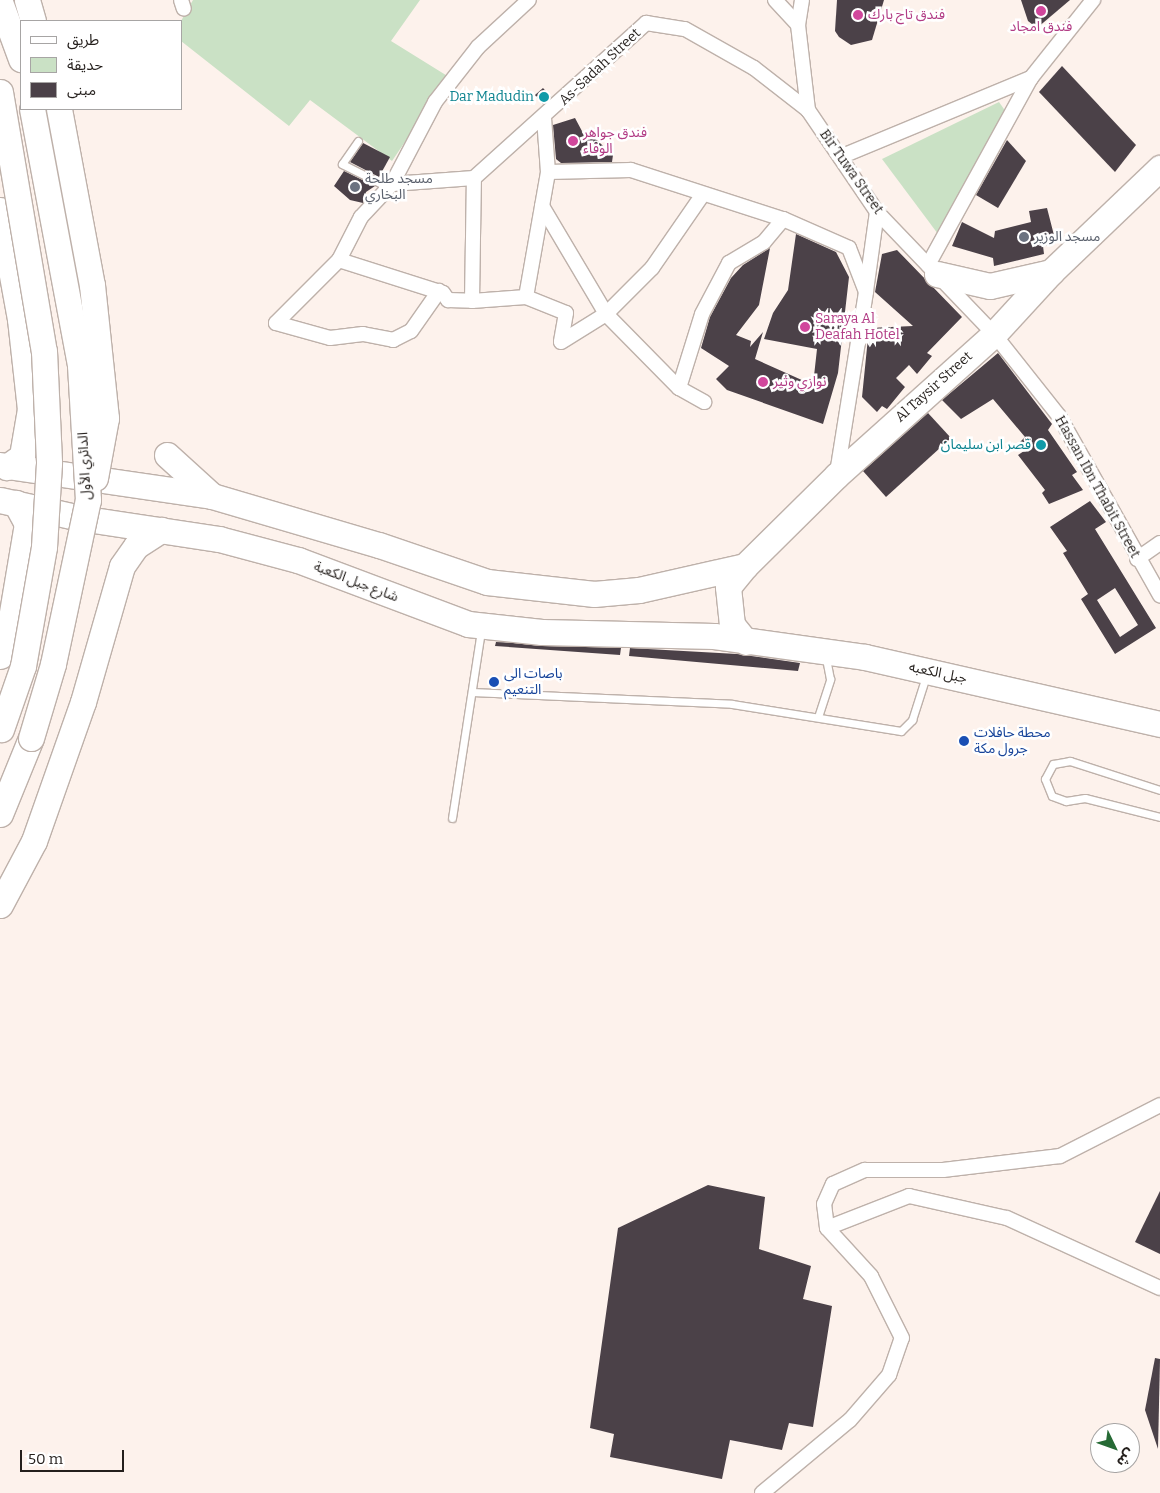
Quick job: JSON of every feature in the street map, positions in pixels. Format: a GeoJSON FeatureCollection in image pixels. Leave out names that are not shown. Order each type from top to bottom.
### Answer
{"type":"FeatureCollection","features":[{"type":"Feature","properties":{"kind":"highway"},"geometry":{"type":"LineString","coordinates":[[27,0],[33,20]]}},
{"type":"Feature","properties":{"kind":"highway"},"geometry":{"type":"LineString","coordinates":[[0,2],[20,56]]}},
{"type":"Feature","properties":{"kind":"highway"},"geometry":{"type":"LineString","coordinates":[[0,92],[44,352],[48,463],[44,547],[23,666],[0,729]]}},
{"type":"Feature","properties":{"kind":"highway","name":"الدائري الأول"},"geometry":{"type":"LineString","coordinates":[[0,814],[31,738],[53,664],[88,500],[80,365],[32,110]]}},
{"type":"Feature","properties":{"kind":"highway"},"geometry":{"type":"LineString","coordinates":[[59,110],[92,285],[106,418],[102,454],[88,500]]}},
{"type":"Feature","properties":{"kind":"highway","name":"Al Taysir Street"},"geometry":{"type":"LineString","coordinates":[[746,642],[732,626],[728,587],[745,566],[837,475],[994,334],[1051,272],[1160,168]]}},
{"type":"Feature","properties":{"kind":"highway"},"geometry":{"type":"LineString","coordinates":[[0,210],[20,319],[30,410],[25,449],[4,466]]}},
{"type":"Feature","properties":{"kind":"highway"},"geometry":{"type":"LineString","coordinates":[[932,270],[990,286],[1051,272]]}},
{"type":"Feature","properties":{"kind":"highway"},"geometry":{"type":"LineString","coordinates":[[167,455],[212,496]]}},
{"type":"Feature","properties":{"kind":"highway"},"geometry":{"type":"LineString","coordinates":[[4,466],[212,496],[379,545],[487,582],[594,594],[639,590],[745,566]]}},
{"type":"Feature","properties":{"kind":"highway"},"geometry":{"type":"LineString","coordinates":[[0,656],[10,624],[27,524],[8,502]]}},
{"type":"Feature","properties":{"kind":"highway","name":"شارع جبل الكعبة"},"geometry":{"type":"LineString","coordinates":[[8,502],[219,539],[298,560],[468,624],[542,632],[714,636]]}},
{"type":"Feature","properties":{"kind":"highway"},"geometry":{"type":"LineString","coordinates":[[0,905],[34,841],[83,702],[122,566],[136,546],[161,530]]}},
{"type":"Feature","properties":{"kind":"highway","name":"جبل الكعبه"},"geometry":{"type":"LineString","coordinates":[[714,636],[825,652],[928,671],[1160,724]]}},
{"type":"Feature","properties":{"kind":"street"},"geometry":{"type":"LineString","coordinates":[[438,291],[411,331],[393,340],[363,334],[330,338],[276,323],[339,260],[361,217],[390,186],[435,102],[478,47],[529,0]]}},
{"type":"Feature","properties":{"kind":"street"},"geometry":{"type":"LineString","coordinates":[[774,0],[798,25]]}},
{"type":"Feature","properties":{"kind":"street","name":"Bir Tuwa Street"},"geometry":{"type":"LineString","coordinates":[[802,0],[798,25],[808,110],[877,212],[994,334]]}},
{"type":"Feature","properties":{"kind":"street"},"geometry":{"type":"LineString","coordinates":[[932,270],[1031,78],[1093,0]]}},
{"type":"Feature","properties":{"kind":"street","name":"As-Sadah Street"},"geometry":{"type":"LineString","coordinates":[[474,178],[544,118],[646,23],[685,29],[754,68],[808,110]]}},
{"type":"Feature","properties":{"kind":"street"},"geometry":{"type":"LineString","coordinates":[[840,157],[1031,78]]}},
{"type":"Feature","properties":{"kind":"street"},"geometry":{"type":"LineString","coordinates":[[526,297],[548,172],[544,118]]}},
{"type":"Feature","properties":{"kind":"street"},"geometry":{"type":"LineString","coordinates":[[548,172],[631,170],[783,219],[849,248],[866,292]]}},
{"type":"Feature","properties":{"kind":"street"},"geometry":{"type":"LineString","coordinates":[[390,186],[474,178],[472,301]]}},
{"type":"Feature","properties":{"kind":"street"},"geometry":{"type":"LineString","coordinates":[[339,260],[438,291],[448,300],[472,301],[526,297],[566,313],[561,342],[606,314],[652,268],[704,194]]}},
{"type":"Feature","properties":{"kind":"street"},"geometry":{"type":"LineString","coordinates":[[542,206],[606,314],[679,388],[704,402]]}},
{"type":"Feature","properties":{"kind":"street"},"geometry":{"type":"LineString","coordinates":[[837,475],[877,212]]}},
{"type":"Feature","properties":{"kind":"street"},"geometry":{"type":"LineString","coordinates":[[679,388],[702,314],[729,263],[764,242],[783,219]]}},
{"type":"Feature","properties":{"kind":"street","name":"Hassan Ibn Thabit Street"},"geometry":{"type":"LineString","coordinates":[[994,334],[1059,416],[1160,595]]}},
{"type":"Feature","properties":{"kind":"street"},"geometry":{"type":"LineString","coordinates":[[1138,559],[1160,543]]}},
{"type":"Feature","properties":{"kind":"street"},"geometry":{"type":"LineString","coordinates":[[762,1493],[850,1420],[890,1375],[902,1338],[871,1276],[827,1228],[824,1204],[833,1184],[865,1170],[943,1170],[1060,1156],[1160,1105]]}},
{"type":"Feature","properties":{"kind":"street"},"geometry":{"type":"LineString","coordinates":[[827,1228],[909,1196],[1007,1218],[1160,1288]]}},
{"type":"Feature","properties":{"kind":"lane"},"geometry":{"type":"LineString","coordinates":[[358,141],[342,164],[390,186]]}},
{"type":"Feature","properties":{"kind":"lane"},"geometry":{"type":"LineString","coordinates":[[452,818],[482,625]]}},
{"type":"Feature","properties":{"kind":"lane"},"geometry":{"type":"LineString","coordinates":[[818,718],[830,679],[825,652]]}},
{"type":"Feature","properties":{"kind":"lane"},"geometry":{"type":"LineString","coordinates":[[472,692],[732,704],[901,731],[912,720],[928,671]]}},
{"type":"Feature","properties":{"kind":"lane"},"geometry":{"type":"LineString","coordinates":[[1160,790],[1070,761],[1053,764],[1045,779],[1052,796],[1066,801],[1085,798],[1160,817]]}},
{"type":"Feature","properties":{"kind":"green space"},"geometry":{"type":"Polygon","coordinates":[[[193,0],[420,0],[391,41],[449,77],[392,161],[310,100],[289,126],[182,42],[182,20],[193,0]]]}},
{"type":"Feature","properties":{"kind":"green space"},"geometry":{"type":"Polygon","coordinates":[[[999,102],[1006,112],[938,234],[882,159],[999,102]]]}},
{"type":"Feature","properties":{"kind":"building","name":"فندق تاج بارك"},"geometry":{"type":"Polygon","coordinates":[[[837,0],[884,0],[872,40],[851,45],[839,37],[835,31],[837,0]]]}},
{"type":"Feature","properties":{"kind":"building","name":"فندق امجاد"},"geometry":{"type":"Polygon","coordinates":[[[1021,0],[1070,0],[1037,28],[1028,21],[1021,0]]]}},
{"type":"Feature","properties":{"kind":"building"},"geometry":{"type":"Polygon","coordinates":[[[1062,66],[1136,145],[1115,172],[1039,92],[1062,66]]]}},
{"type":"Feature","properties":{"kind":"building","name":"Dar Madudin"},"geometry":{"type":"Polygon","coordinates":[[[543,88],[551,97],[543,104],[535,95],[543,88]]]}},
{"type":"Feature","properties":{"kind":"building","name":"فندق جواهر الوفاء"},"geometry":{"type":"Polygon","coordinates":[[[575,118],[583,133],[589,133],[613,155],[612,162],[561,163],[556,159],[553,125],[575,118]]]}},
{"type":"Feature","properties":{"kind":"building"},"geometry":{"type":"Polygon","coordinates":[[[1007,140],[1026,161],[998,208],[976,195],[1007,140]]]}},
{"type":"Feature","properties":{"kind":"building"},"geometry":{"type":"Polygon","coordinates":[[[363,143],[390,157],[379,177],[350,162],[363,143]]]}},
{"type":"Feature","properties":{"kind":"building","name":"مسجد طلحة البخاري"},"geometry":{"type":"Polygon","coordinates":[[[344,171],[375,186],[366,192],[363,203],[350,200],[334,186],[344,171]]]}},
{"type":"Feature","properties":{"kind":"building","name":"مسجد الوزير"},"geometry":{"type":"Polygon","coordinates":[[[1047,208],[1056,243],[1043,246],[1044,254],[994,266],[993,258],[952,246],[962,222],[994,238],[995,231],[1031,222],[1029,211],[1047,208]]]}},
{"type":"Feature","properties":{"kind":"building"},"geometry":{"type":"Polygon","coordinates":[[[796,234],[836,252],[849,277],[838,373],[823,424],[727,390],[716,379],[729,366],[701,348],[710,317],[731,278],[743,265],[770,248],[759,305],[736,335],[751,341],[750,347],[763,332],[755,359],[813,385],[817,349],[764,339],[773,313],[788,290],[796,234]]]}},
{"type":"Feature","properties":{"kind":"building"},"geometry":{"type":"Polygon","coordinates":[[[897,250],[962,317],[927,353],[932,356],[917,374],[909,365],[896,378],[905,387],[887,409],[882,406],[877,412],[862,397],[869,328],[913,326],[875,292],[882,254],[897,250]]]}},
{"type":"Feature","properties":{"kind":"building","name":"قصر ابن سليمان"},"geometry":{"type":"Polygon","coordinates":[[[998,353],[1052,424],[1048,430],[1077,472],[1072,475],[1083,490],[1049,504],[1042,493],[1045,490],[1018,455],[1027,449],[1020,442],[1025,437],[993,399],[961,419],[942,400],[998,353]]]}},
{"type":"Feature","properties":{"kind":"building"},"geometry":{"type":"Polygon","coordinates":[[[928,413],[951,438],[886,497],[863,471],[928,413]]]}},
{"type":"Feature","properties":{"kind":"building"},"geometry":{"type":"Polygon","coordinates":[[[1090,501],[1106,522],[1095,529],[1156,628],[1115,654],[1081,599],[1088,594],[1063,553],[1067,551],[1050,527],[1090,501]],[[1115,588],[1097,600],[1120,637],[1138,625],[1115,588]]]}},
{"type":"Feature","properties":{"kind":"building"},"geometry":{"type":"Polygon","coordinates":[[[496,642],[621,648],[620,655],[495,646],[496,642]]]}},
{"type":"Feature","properties":{"kind":"building"},"geometry":{"type":"Polygon","coordinates":[[[630,648],[737,654],[800,663],[798,671],[629,656],[630,648]]]}},
{"type":"Feature","properties":{"kind":"building"},"geometry":{"type":"Polygon","coordinates":[[[708,1185],[765,1197],[759,1249],[811,1266],[803,1299],[832,1306],[813,1427],[789,1423],[782,1450],[730,1440],[722,1479],[610,1457],[614,1434],[590,1428],[618,1228],[708,1185]]]}},
{"type":"Feature","properties":{"kind":"building"},"geometry":{"type":"Polygon","coordinates":[[[1160,1191],[1160,1254],[1135,1242],[1160,1191]]]}},
{"type":"Feature","properties":{"kind":"building"},"geometry":{"type":"Polygon","coordinates":[[[1155,1358],[1160,1359],[1158,1449],[1145,1410],[1155,1358]]]}},
{"type":"Feature","properties":{"kind":"place","name":"فندق امجاد"},"geometry":{"type":"Point","coordinates":[1041,11]}},
{"type":"Feature","properties":{"kind":"place","name":"فندق تاج بارك"},"geometry":{"type":"Point","coordinates":[858,15]}},
{"type":"Feature","properties":{"kind":"place","name":"Dar Madudin"},"geometry":{"type":"Point","coordinates":[544,97]}},
{"type":"Feature","properties":{"kind":"place","name":"فندق جواهر الوفاء"},"geometry":{"type":"Point","coordinates":[573,141]}},
{"type":"Feature","properties":{"kind":"place","name":"مسجد طلحة البخاري"},"geometry":{"type":"Point","coordinates":[355,187]}},
{"type":"Feature","properties":{"kind":"place","name":"مسجد الوزير"},"geometry":{"type":"Point","coordinates":[1024,237]}},
{"type":"Feature","properties":{"kind":"place","name":"Saraya Al Deafah Hotel"},"geometry":{"type":"Point","coordinates":[805,327]}},
{"type":"Feature","properties":{"kind":"place","name":"نوازي وثير"},"geometry":{"type":"Point","coordinates":[763,382]}},
{"type":"Feature","properties":{"kind":"place","name":"قصر ابن سليمان"},"geometry":{"type":"Point","coordinates":[1041,445]}},
{"type":"Feature","properties":{"kind":"place","name":"باصات الى التنعيم"},"geometry":{"type":"Point","coordinates":[494,682]}},
{"type":"Feature","properties":{"kind":"place","name":"محطة حافلات جرول مكة"},"geometry":{"type":"Point","coordinates":[964,741]}}]}
